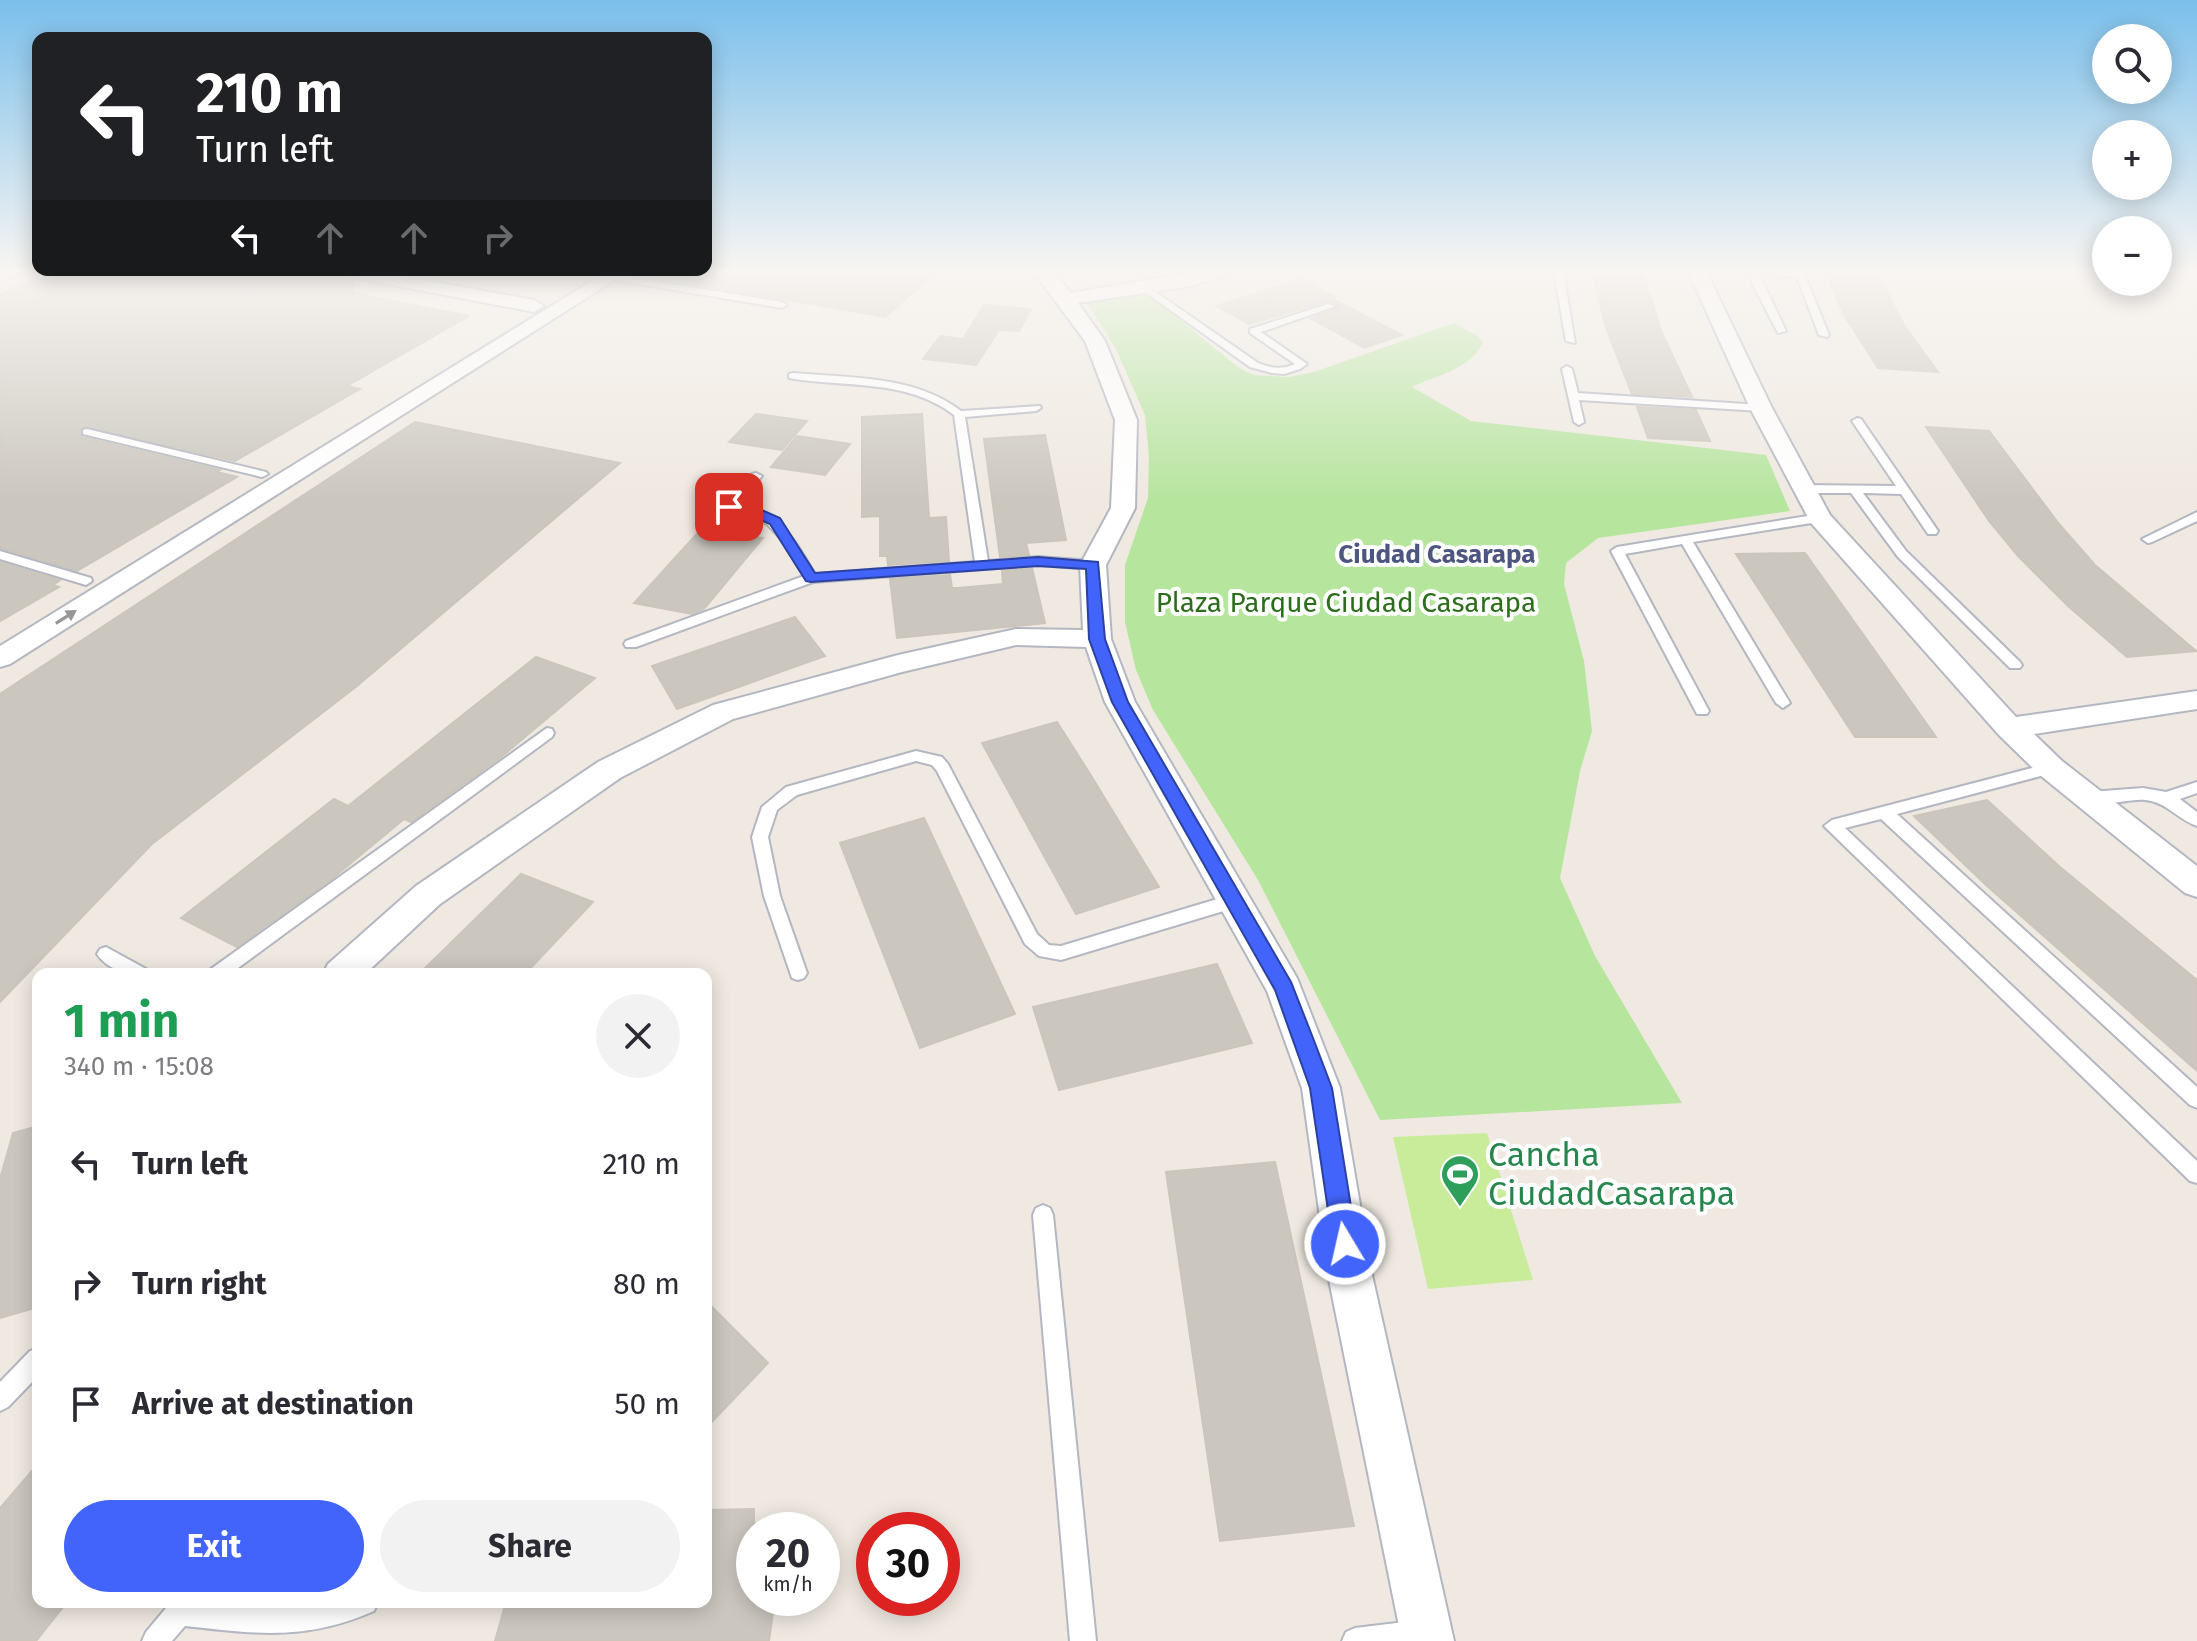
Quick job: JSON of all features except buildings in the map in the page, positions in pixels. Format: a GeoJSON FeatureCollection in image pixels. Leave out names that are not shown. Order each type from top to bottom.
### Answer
{"type":"FeatureCollection","features":[{"type":"Feature","properties":{"kind":"street"},"geometry":{"type":"LineString","coordinates":[[0,635],[467,348]]}},
{"type":"Feature","properties":{"kind":"street"},"geometry":{"type":"LineString","coordinates":[[0,658],[489,348]]}},
{"type":"Feature","properties":{"kind":"street"},"geometry":{"type":"LineString","coordinates":[[1098,348],[1126,420],[1127,457],[1123,508],[1093,565],[1097,639],[1120,702],[1284,988],[1321,1088],[1350,1275],[1427,1637]]}},
{"type":"Feature","properties":{"kind":"street"},"geometry":{"type":"LineString","coordinates":[[1733,348],[1761,408],[1820,518],[2009,728],[2051,768],[2197,884]]}},
{"type":"Feature","properties":{"kind":"street"},"geometry":{"type":"LineString","coordinates":[[348,968],[428,895],[609,770],[723,712],[898,664],[1016,637],[1097,639]]}},
{"type":"Feature","properties":{"kind":"street"},"geometry":{"type":"LineString","coordinates":[[2009,728],[2197,700]]}},
{"type":"Feature","properties":{"kind":"lane"},"geometry":{"type":"LineString","coordinates":[[1229,348],[1254,365],[1269,371],[1290,370],[1302,364],[1278,348]]}},
{"type":"Feature","properties":{"kind":"lane"},"geometry":{"type":"LineString","coordinates":[[1567,369],[1579,422]]}},
{"type":"Feature","properties":{"kind":"lane"},"geometry":{"type":"LineString","coordinates":[[793,376],[901,389],[947,402],[959,414],[982,565]]}},
{"type":"Feature","properties":{"kind":"lane"},"geometry":{"type":"LineString","coordinates":[[1573,396],[1761,408]]}},
{"type":"Feature","properties":{"kind":"lane"},"geometry":{"type":"LineString","coordinates":[[959,414],[1036,408]]}},
{"type":"Feature","properties":{"kind":"lane"},"geometry":{"type":"LineString","coordinates":[[1857,421],[1932,531]]}},
{"type":"Feature","properties":{"kind":"lane"},"geometry":{"type":"LineString","coordinates":[[87,432],[262,474]]}},
{"type":"Feature","properties":{"kind":"lane"},"geometry":{"type":"LineString","coordinates":[[756,476],[729,507],[752,511],[775,521],[811,578]]}},
{"type":"Feature","properties":{"kind":"lane"},"geometry":{"type":"LineString","coordinates":[[1804,489],[1904,490]]}},
{"type":"Feature","properties":{"kind":"lane"},"geometry":{"type":"LineString","coordinates":[[1854,489],[1902,554],[2015,665]]}},
{"type":"Feature","properties":{"kind":"lane"},"geometry":{"type":"LineString","coordinates":[[2148,539],[2197,516]]}},
{"type":"Feature","properties":{"kind":"lane"},"geometry":{"type":"LineString","coordinates":[[1702,711],[1617,551],[1820,518]]}},
{"type":"Feature","properties":{"kind":"lane"},"geometry":{"type":"LineString","coordinates":[[1686,541],[1783,703]]}},
{"type":"Feature","properties":{"kind":"lane"},"geometry":{"type":"LineString","coordinates":[[0,555],[86,581]]}},
{"type":"Feature","properties":{"kind":"lane"},"geometry":{"type":"LineString","coordinates":[[631,644],[811,578],[1038,561],[1093,565]]}},
{"type":"Feature","properties":{"kind":"lane"},"geometry":{"type":"LineString","coordinates":[[225,968],[547,733]]}},
{"type":"Feature","properties":{"kind":"lane"},"geometry":{"type":"LineString","coordinates":[[798,973],[772,896],[760,837],[770,807],[792,791],[916,756],[937,761],[943,768],[1031,939],[1045,951],[1061,953],[1234,901]]}},
{"type":"Feature","properties":{"kind":"lane"},"geometry":{"type":"LineString","coordinates":[[2051,768],[1832,826],[2197,1174]]}},
{"type":"Feature","properties":{"kind":"lane"},"geometry":{"type":"LineString","coordinates":[[2167,798],[2197,787]]}},
{"type":"Feature","properties":{"kind":"lane"},"geometry":{"type":"LineString","coordinates":[[2090,798],[2143,794],[2167,798],[2197,820]]}},
{"type":"Feature","properties":{"kind":"lane"},"geometry":{"type":"LineString","coordinates":[[1884,812],[2197,1099]]}},
{"type":"Feature","properties":{"kind":"lane"},"geometry":{"type":"LineString","coordinates":[[106,954],[130,968]]}},
{"type":"Feature","properties":{"kind":"lane"},"geometry":{"type":"LineString","coordinates":[[1043,1215],[1083,1641]]}},
{"type":"Feature","properties":{"kind":"lane"},"geometry":{"type":"LineString","coordinates":[[0,1399],[32,1365]]}},
{"type":"Feature","properties":{"kind":"lane"},"geometry":{"type":"LineString","coordinates":[[155,1641],[183,1608]]}},
{"type":"Feature","properties":{"kind":"lane"},"geometry":{"type":"LineString","coordinates":[[191,1608],[290,1622],[355,1608]]}},
{"type":"Feature","properties":{"kind":"lane"},"geometry":{"type":"LineString","coordinates":[[1355,1641],[1427,1637]]}},
{"type":"Feature","properties":{"kind":"green space","name":"Plaza Parque Ciudad Casarapa"},"geometry":{"type":"Polygon","coordinates":[[[1214,348],[1239,368],[1254,375],[1289,377],[1314,372],[1384,348],[1480,348],[1461,366],[1412,387],[1471,421],[1766,455],[1790,511],[1598,538],[1566,563],[1564,584],[1584,661],[1592,731],[1580,771],[1560,878],[1595,956],[1682,1103],[1380,1120],[1258,880],[1153,710],[1136,670],[1125,622],[1125,565],[1148,498],[1149,457],[1145,415],[1116,349],[1214,348]]]}},
{"type":"Feature","properties":{"kind":"green space","name":"Cancha CiudadCasarapa"},"geometry":{"type":"Polygon","coordinates":[[[1487,1133],[1533,1280],[1428,1289],[1393,1137],[1487,1133]]]}},
{"type":"Feature","properties":{"kind":"place","name":"Cancha CiudadCasarapa"},"geometry":{"type":"Point","coordinates":[1460,1208]}},
{"type":"Feature","properties":{"kind":"district","name":"Ciudad Casarapa"},"geometry":{"type":"Point","coordinates":[1437,554]}},
{"type":"Feature","properties":{"kind":"route"},"geometry":{"type":"LineString","coordinates":[[729,507],[752,511],[775,521],[811,578],[1038,561],[1093,565],[1097,639],[1120,702],[1284,988],[1303,1038],[1321,1088],[1345,1244]]}}]}
